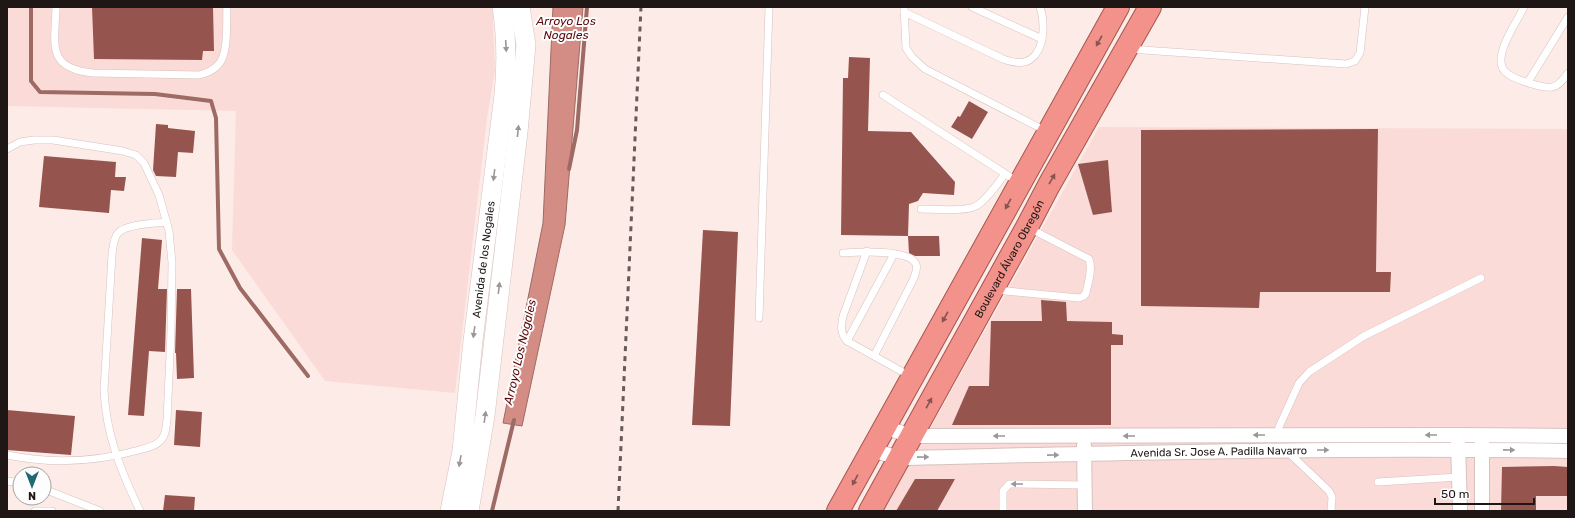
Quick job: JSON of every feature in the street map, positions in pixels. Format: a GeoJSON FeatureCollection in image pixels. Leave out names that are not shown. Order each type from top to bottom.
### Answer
{"type":"FeatureCollection","features":[{"type":"Feature","properties":{"kind":"highway"},"geometry":{"type":"LineString","coordinates":[[838,511],[971,271],[1012,179],[1044,139],[1118,7]]}},
{"type":"Feature","properties":{"kind":"highway","name":"Boulevard Álvaro Obregón"},"geometry":{"type":"LineString","coordinates":[[870,511],[1049,185],[1150,7]]}},
{"type":"Feature","properties":{"kind":"highway"},"geometry":{"type":"LineString","coordinates":[[971,271],[990,250],[1003,240],[1027,227],[1026,201],[1028,186],[1044,139]]}},
{"type":"Feature","properties":{"kind":"main road","name":"Avenida de los Nogales"},"geometry":{"type":"LineString","coordinates":[[450,511],[462,450],[473,341],[505,89],[507,63],[506,29],[502,7]]}},
{"type":"Feature","properties":{"kind":"main road","name":"Avenida de los Nogales"},"geometry":{"type":"LineString","coordinates":[[469,511],[485,416],[518,132],[526,45],[520,7]]}},
{"type":"Feature","properties":{"kind":"street","name":"Avenida Sr. Jose A. Padilla Navarro"},"geometry":{"type":"LineString","coordinates":[[884,427],[911,436],[1568,436]]}},
{"type":"Feature","properties":{"kind":"street"},"geometry":{"type":"LineString","coordinates":[[1457,435],[1460,511]]}},
{"type":"Feature","properties":{"kind":"street"},"geometry":{"type":"LineString","coordinates":[[1482,435],[1482,511]]}},
{"type":"Feature","properties":{"kind":"street"},"geometry":{"type":"LineString","coordinates":[[1084,436],[1085,511]]}},
{"type":"Feature","properties":{"kind":"street","name":"Avenida Sr. Jose A. Padilla Navarro"},"geometry":{"type":"LineString","coordinates":[[871,450],[900,458],[1287,450],[1568,451]]}},
{"type":"Feature","properties":{"kind":"lane"},"geometry":{"type":"LineString","coordinates":[[56,7],[54,48],[59,58],[68,67],[79,72],[199,75],[210,72],[219,65],[224,56],[227,7]]}},
{"type":"Feature","properties":{"kind":"lane"},"geometry":{"type":"LineString","coordinates":[[759,318],[770,7]]}},
{"type":"Feature","properties":{"kind":"lane"},"geometry":{"type":"LineString","coordinates":[[972,7],[1042,39]]}},
{"type":"Feature","properties":{"kind":"lane"},"geometry":{"type":"LineString","coordinates":[[1040,7],[1042,14],[1042,39],[1036,53],[1030,60],[1023,62],[1011,62],[904,10],[906,48],[912,57],[925,69],[1044,139]]}},
{"type":"Feature","properties":{"kind":"lane"},"geometry":{"type":"LineString","coordinates":[[1127,48],[1346,64],[1355,61],[1360,53],[1365,7]]}},
{"type":"Feature","properties":{"kind":"lane"},"geometry":{"type":"LineString","coordinates":[[1524,7],[1502,51],[1502,68],[1514,78],[1546,87],[1553,87],[1564,80],[1568,74]]}},
{"type":"Feature","properties":{"kind":"lane"},"geometry":{"type":"LineString","coordinates":[[1528,82],[1568,17]]}},
{"type":"Feature","properties":{"kind":"lane"},"geometry":{"type":"LineString","coordinates":[[884,95],[1012,179],[975,207],[921,209]]}},
{"type":"Feature","properties":{"kind":"lane"},"geometry":{"type":"LineString","coordinates":[[7,149],[20,142],[53,140],[122,151],[136,155],[144,163],[159,195],[167,222],[172,263],[171,332],[166,432],[163,439],[158,444],[116,456],[78,460],[47,460],[7,455]]}},
{"type":"Feature","properties":{"kind":"lane"},"geometry":{"type":"LineString","coordinates":[[140,511],[122,474],[109,434],[105,410],[104,390],[112,255],[114,241],[118,232],[125,228],[167,222]]}},
{"type":"Feature","properties":{"kind":"lane"},"geometry":{"type":"LineString","coordinates":[[992,289],[1079,298],[1086,293],[1090,270],[1089,260],[1027,227]]}},
{"type":"Feature","properties":{"kind":"lane"},"geometry":{"type":"LineString","coordinates":[[867,251],[843,316],[841,330],[842,336],[847,341],[912,377]]}},
{"type":"Feature","properties":{"kind":"lane"},"geometry":{"type":"LineString","coordinates":[[843,253],[867,251],[894,254],[914,262],[917,266],[917,272],[874,356]]}},
{"type":"Feature","properties":{"kind":"lane"},"geometry":{"type":"LineString","coordinates":[[847,341],[894,254]]}},
{"type":"Feature","properties":{"kind":"lane"},"geometry":{"type":"LineString","coordinates":[[1331,511],[1332,497],[1329,491],[1287,450],[1278,435],[1279,427],[1299,383],[1309,372],[1364,336],[1481,278]]}},
{"type":"Feature","properties":{"kind":"lane"},"geometry":{"type":"LineString","coordinates":[[1378,482],[1459,477]]}},
{"type":"Feature","properties":{"kind":"lane"},"geometry":{"type":"LineString","coordinates":[[1003,511],[1003,491],[1009,484],[1084,485]]}},
{"type":"Feature","properties":{"kind":"lane"},"geometry":{"type":"LineString","coordinates":[[52,492],[100,511]]}},
{"type":"Feature","properties":{"kind":"lane"},"geometry":{"type":"LineString","coordinates":[[35,511],[52,511]]}},
{"type":"Feature","properties":{"kind":"shaded area"},"geometry":{"type":"Polygon","coordinates":[[[7,7],[496,7],[493,23],[495,70],[487,118],[455,393],[325,381],[232,250],[236,111],[7,106],[7,7]]]}},
{"type":"Feature","properties":{"kind":"shaded area"},"geometry":{"type":"Polygon","coordinates":[[[1099,127],[1568,129],[1568,511],[882,511],[932,425],[1099,127]]]}},
{"type":"Feature","properties":{"kind":"water","name":"Arroyo Los Nogales"},"geometry":{"type":"Polygon","coordinates":[[[553,7],[583,7],[565,225],[522,426],[503,423],[543,223],[553,7]]]}},
{"type":"Feature","properties":{"kind":"building"},"geometry":{"type":"Polygon","coordinates":[[[92,7],[213,7],[214,51],[203,51],[202,60],[94,59],[92,7]]]}},
{"type":"Feature","properties":{"kind":"building"},"geometry":{"type":"Polygon","coordinates":[[[849,57],[870,58],[868,131],[911,132],[955,182],[954,195],[923,193],[918,201],[909,204],[908,236],[841,235],[843,78],[848,78],[849,57]]]}},
{"type":"Feature","properties":{"kind":"building"},"geometry":{"type":"Polygon","coordinates":[[[969,101],[988,112],[972,139],[951,127],[958,116],[960,117],[969,101]]]}},
{"type":"Feature","properties":{"kind":"building"},"geometry":{"type":"Polygon","coordinates":[[[156,124],[168,125],[168,128],[195,131],[193,153],[178,152],[176,177],[156,176],[153,170],[156,124]]]}},
{"type":"Feature","properties":{"kind":"building"},"geometry":{"type":"Polygon","coordinates":[[[1378,129],[1376,272],[1391,272],[1390,292],[1260,292],[1259,308],[1141,306],[1141,130],[1378,129]]]}},
{"type":"Feature","properties":{"kind":"building"},"geometry":{"type":"Polygon","coordinates":[[[44,156],[116,162],[115,177],[126,177],[124,191],[111,190],[109,213],[39,207],[44,156]]]}},
{"type":"Feature","properties":{"kind":"building"},"geometry":{"type":"Polygon","coordinates":[[[1108,160],[1112,212],[1093,215],[1078,164],[1108,160]]]}},
{"type":"Feature","properties":{"kind":"building"},"geometry":{"type":"Polygon","coordinates":[[[703,230],[738,232],[730,426],[692,425],[703,230]]]}},
{"type":"Feature","properties":{"kind":"building"},"geometry":{"type":"Polygon","coordinates":[[[908,236],[939,236],[940,256],[915,256],[909,253],[908,236]]]}},
{"type":"Feature","properties":{"kind":"building"},"geometry":{"type":"Polygon","coordinates":[[[142,238],[162,240],[158,289],[167,289],[165,352],[149,351],[144,416],[128,415],[142,238]]]}},
{"type":"Feature","properties":{"kind":"building"},"geometry":{"type":"Polygon","coordinates":[[[177,289],[191,289],[194,378],[177,379],[175,353],[177,289]]]}},
{"type":"Feature","properties":{"kind":"building"},"geometry":{"type":"Polygon","coordinates":[[[1041,300],[1066,302],[1067,321],[1112,322],[1112,334],[1123,335],[1123,345],[1111,345],[1111,425],[952,425],[969,386],[989,386],[991,321],[1042,321],[1041,300]]]}},
{"type":"Feature","properties":{"kind":"building"},"geometry":{"type":"Polygon","coordinates":[[[7,410],[75,416],[71,455],[7,450],[7,410]]]}},
{"type":"Feature","properties":{"kind":"building"},"geometry":{"type":"Polygon","coordinates":[[[176,410],[202,412],[200,447],[174,445],[176,410]]]}},
{"type":"Feature","properties":{"kind":"building"},"geometry":{"type":"Polygon","coordinates":[[[1502,467],[1568,467],[1568,496],[1536,496],[1536,511],[1501,511],[1502,467]]]}},
{"type":"Feature","properties":{"kind":"building"},"geometry":{"type":"Polygon","coordinates":[[[915,479],[955,479],[937,511],[896,511],[915,479]]]}},
{"type":"Feature","properties":{"kind":"building"},"geometry":{"type":"Polygon","coordinates":[[[165,495],[195,497],[194,511],[163,511],[165,495]]]}},
{"type":"Feature","properties":{"kind":"waterway"},"geometry":{"type":"LineString","coordinates":[[31,7],[31,81],[40,92],[155,94],[211,101],[216,118],[219,249],[240,288],[308,376]]}},
{"type":"Feature","properties":{"kind":"waterway","name":"Arroyo Los Nogales"},"geometry":{"type":"LineString","coordinates":[[569,169],[577,130],[587,7]]}},
{"type":"Feature","properties":{"kind":"waterway","name":"Arroyo Los Nogales"},"geometry":{"type":"LineString","coordinates":[[492,511],[514,420]]}},
{"type":"Feature","properties":{"kind":"railway"},"geometry":{"type":"LineString","coordinates":[[618,511],[641,7]]}}]}
